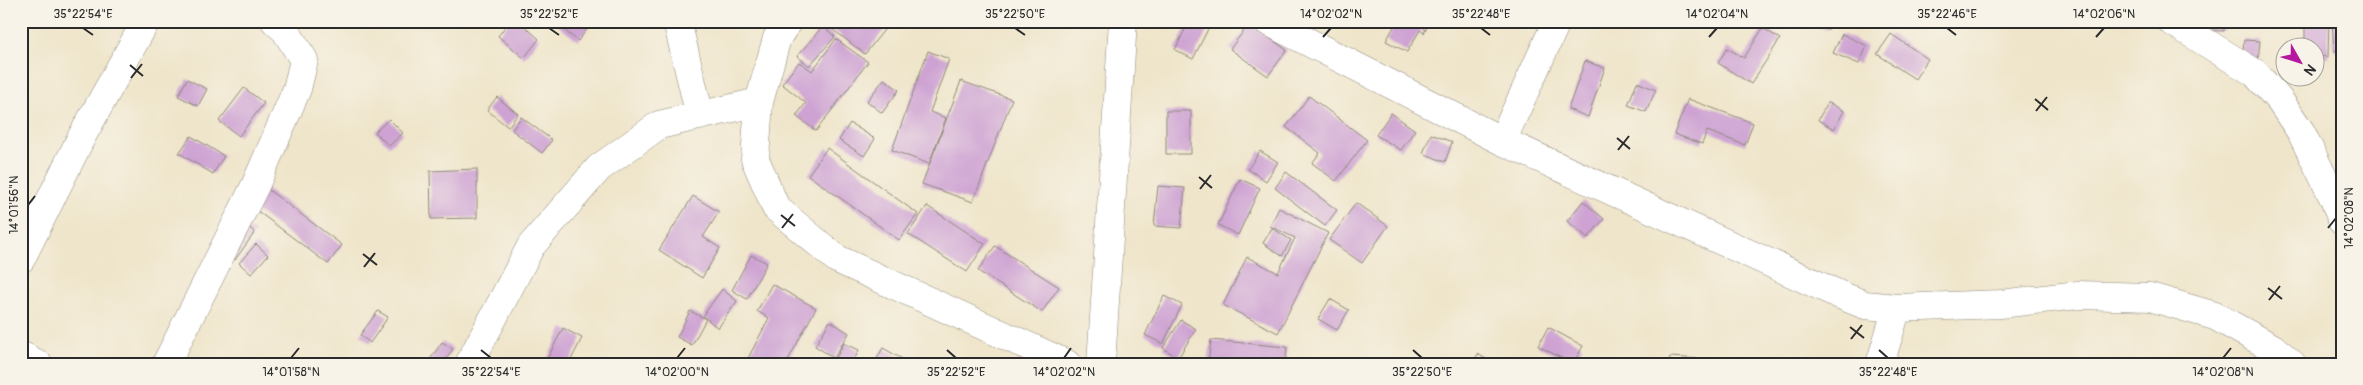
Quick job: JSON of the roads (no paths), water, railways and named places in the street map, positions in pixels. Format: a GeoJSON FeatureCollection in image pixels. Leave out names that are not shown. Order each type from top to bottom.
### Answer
{"type":"FeatureCollection","features":[{"type":"Feature","properties":{"kind":"street"},"geometry":{"type":"LineString","coordinates":[[21,259],[81,138],[146,21]]}},
{"type":"Feature","properties":{"kind":"street"},"geometry":{"type":"LineString","coordinates":[[166,364],[255,186],[297,89],[304,60],[285,30],[275,21]]}},
{"type":"Feature","properties":{"kind":"street"},"geometry":{"type":"LineString","coordinates":[[677,21],[700,116]]}},
{"type":"Feature","properties":{"kind":"street"},"geometry":{"type":"LineString","coordinates":[[788,21],[777,38],[759,102],[755,159],[776,208],[837,259],[1067,364]]}},
{"type":"Feature","properties":{"kind":"street"},"geometry":{"type":"LineString","coordinates":[[1101,364],[1123,21]]}},
{"type":"Feature","properties":{"kind":"street"},"geometry":{"type":"LineString","coordinates":[[1268,21],[1502,141],[1865,305],[1898,308],[2000,304],[2078,294],[2150,296],[2216,316],[2273,348],[2292,364]]}},
{"type":"Feature","properties":{"kind":"street"},"geometry":{"type":"LineString","coordinates":[[1502,141],[1557,21]]}},
{"type":"Feature","properties":{"kind":"street"},"geometry":{"type":"LineString","coordinates":[[2171,21],[2255,73],[2280,101],[2301,132],[2334,199],[2342,221]]}},
{"type":"Feature","properties":{"kind":"street"},"geometry":{"type":"LineString","coordinates":[[469,364],[531,246],[599,168],[658,125],[759,102]]}},
{"type":"Feature","properties":{"kind":"street"},"geometry":{"type":"LineString","coordinates":[[1880,364],[1898,308]]}},
{"type":"Feature","properties":{"kind":"street"},"geometry":{"type":"LineString","coordinates":[[21,355],[38,364]]}}]}
